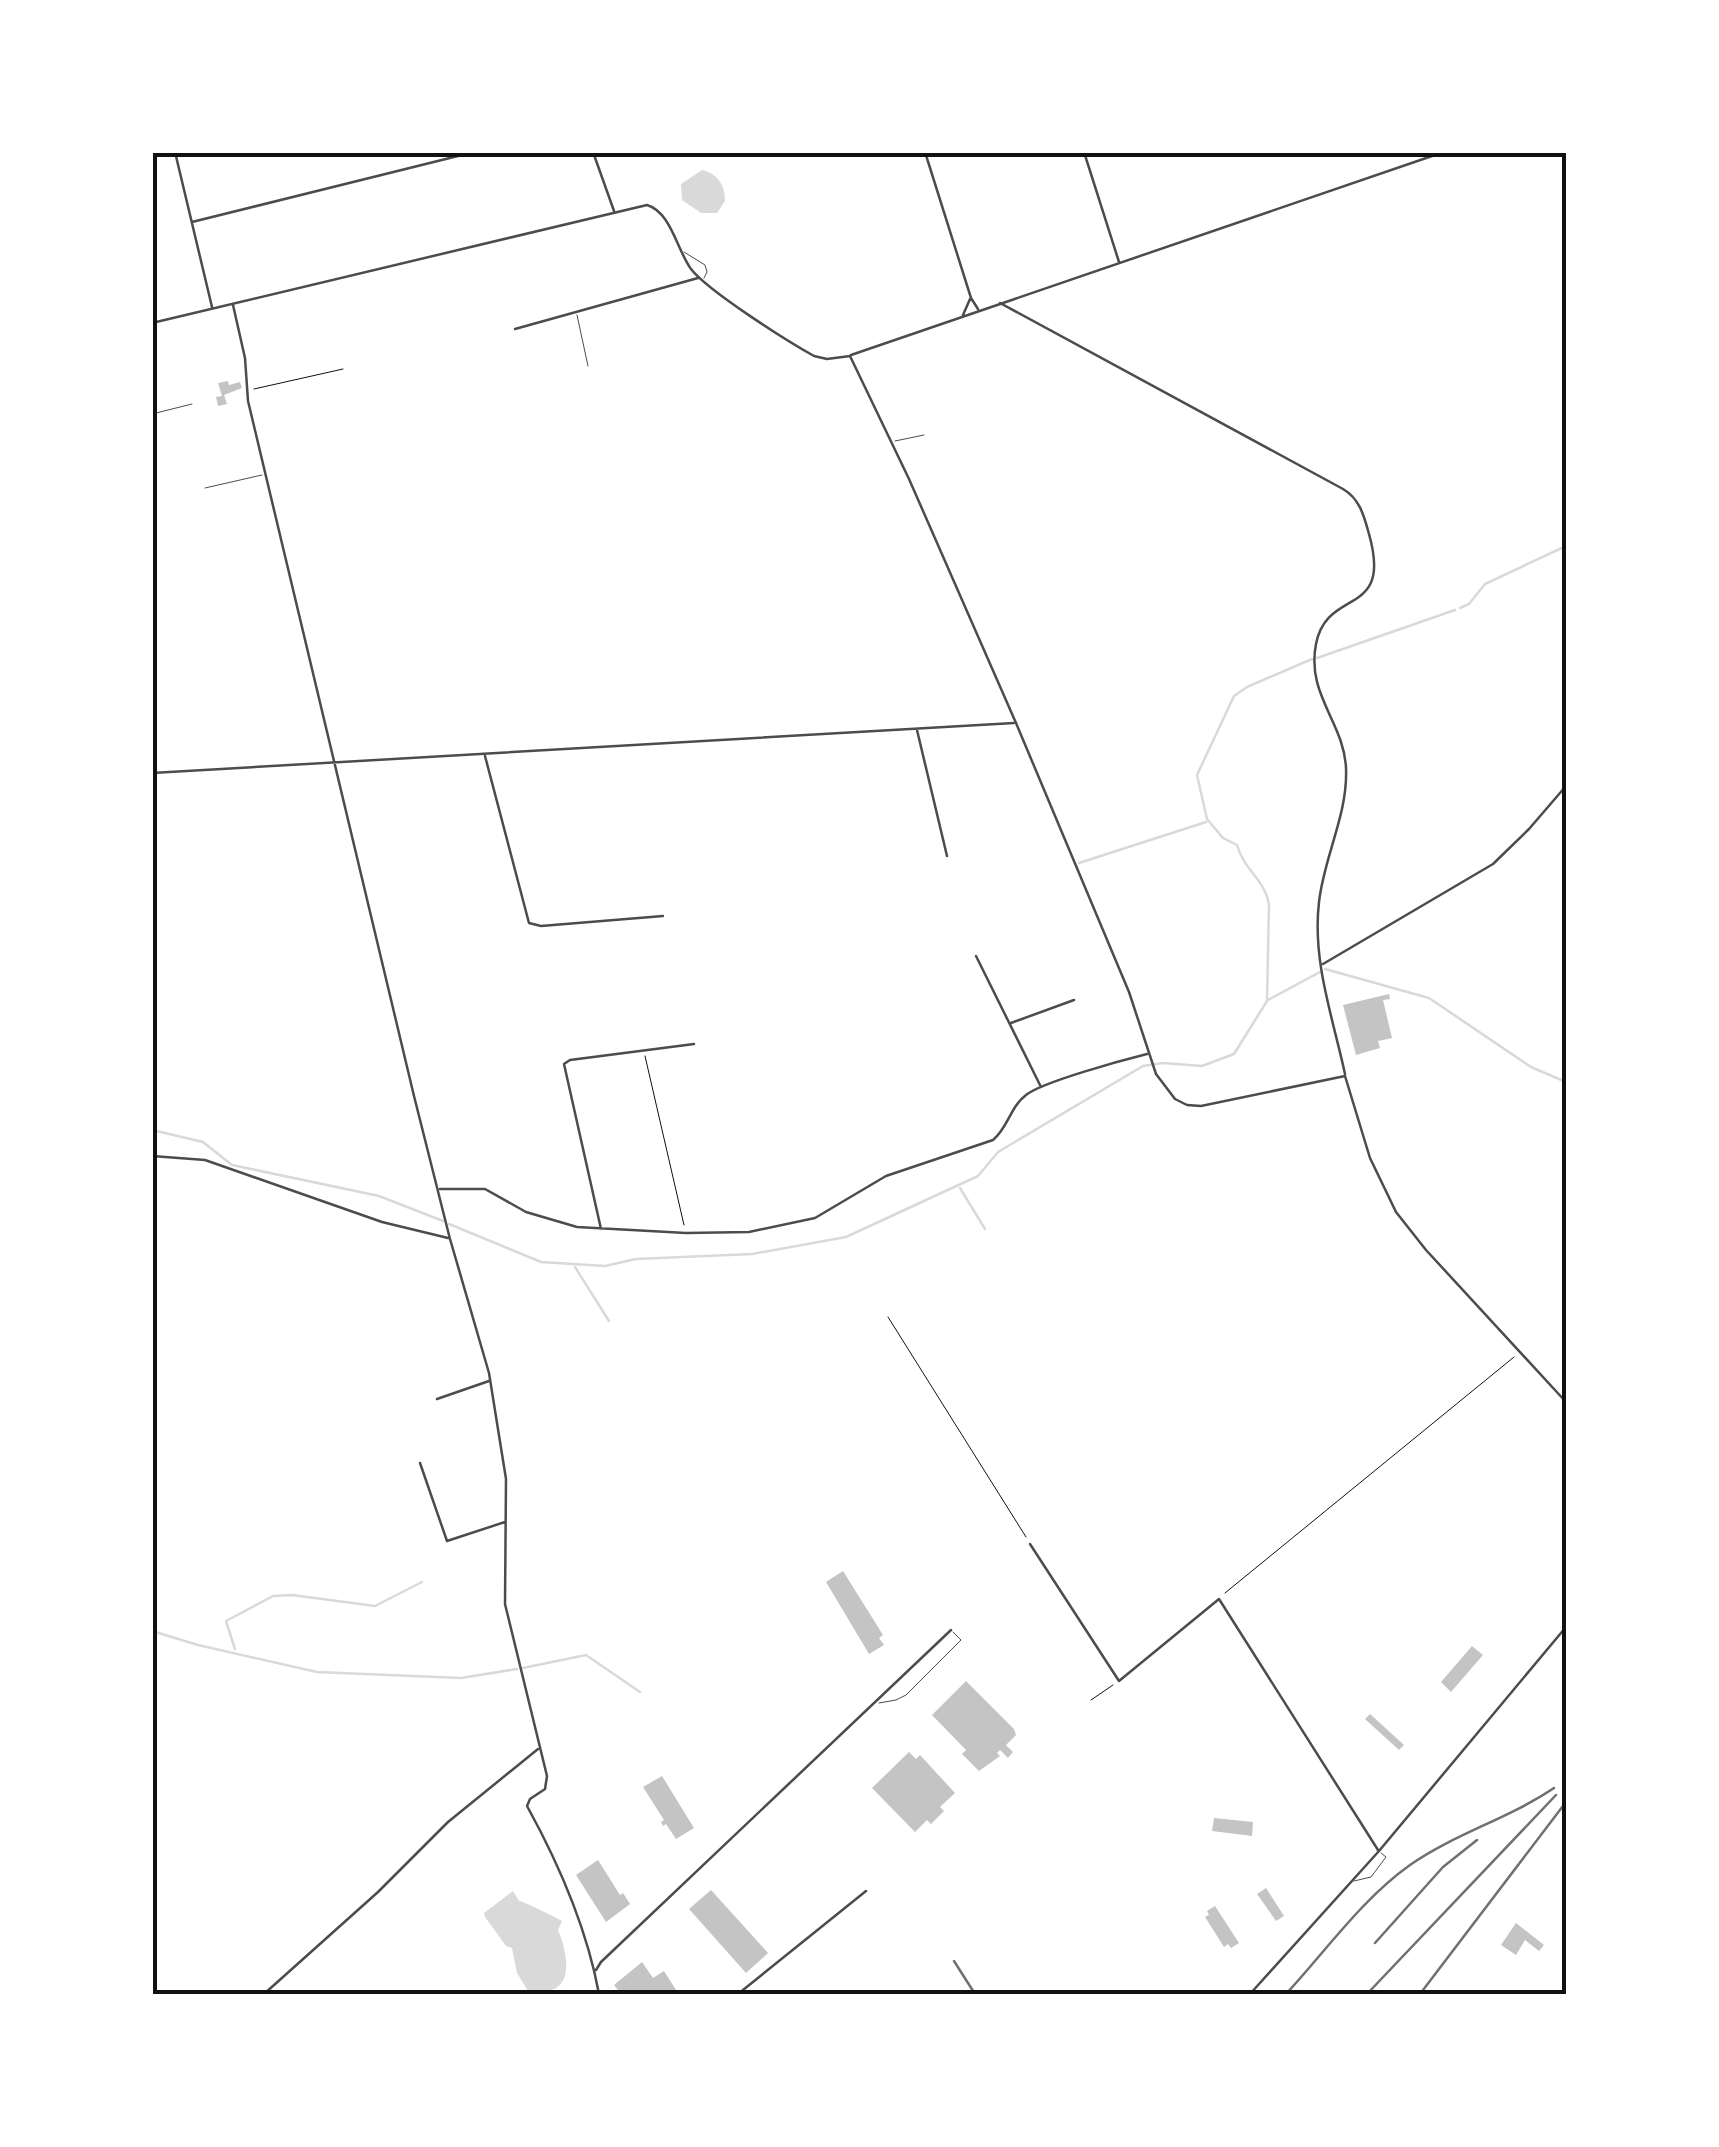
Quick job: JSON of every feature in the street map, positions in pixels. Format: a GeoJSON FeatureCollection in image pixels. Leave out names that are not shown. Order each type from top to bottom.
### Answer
{"type":"FeatureCollection","features":[{"type":"Feature","properties":{"kind":"street"},"geometry":{"type":"LineString","coordinates":[[175,152],[213,308]]}},
{"type":"Feature","properties":{"kind":"street"},"geometry":{"type":"LineString","coordinates":[[192,222],[474,152]]}},
{"type":"Feature","properties":{"kind":"street"},"geometry":{"type":"LineString","coordinates":[[593,152],[614,211]]}},
{"type":"Feature","properties":{"kind":"street"},"geometry":{"type":"LineString","coordinates":[[925,152],[971,298],[979,310]]}},
{"type":"Feature","properties":{"kind":"street"},"geometry":{"type":"LineString","coordinates":[[1084,152],[1120,264]]}},
{"type":"Feature","properties":{"kind":"street"},"geometry":{"type":"LineString","coordinates":[[152,322],[642,205],[656,208],[700,279],[809,354],[828,359],[850,356],[1435,154]]}},
{"type":"Feature","properties":{"kind":"street"},"geometry":{"type":"LineString","coordinates":[[515,329],[700,279]]}},
{"type":"Feature","properties":{"kind":"street"},"geometry":{"type":"LineString","coordinates":[[962,316],[971,298]]}},
{"type":"Feature","properties":{"kind":"street"},"geometry":{"type":"LineString","coordinates":[[233,303],[265,475],[450,1238],[490,1380],[505,1467],[505,1604],[546,1771],[546,1786],[527,1806],[571,1897],[596,1971],[599,1994]]}},
{"type":"Feature","properties":{"kind":"street"},"geometry":{"type":"LineString","coordinates":[[1000,303],[1343,489],[1358,504],[1375,557],[1375,574],[1362,596],[1326,620],[1315,653],[1317,689],[1338,734],[1346,770],[1340,821],[1318,904],[1331,1022],[1370,1158],[1396,1212],[1566,1402]]}},
{"type":"Feature","properties":{"kind":"street"},"geometry":{"type":"LineString","coordinates":[[850,356],[1016,723],[1118,964],[1152,1064],[1170,1095],[1193,1106],[1345,1076]]}},
{"type":"Feature","properties":{"kind":"street"},"geometry":{"type":"LineString","coordinates":[[152,773],[1016,723]]}},
{"type":"Feature","properties":{"kind":"street"},"geometry":{"type":"LineString","coordinates":[[917,729],[947,856]]}},
{"type":"Feature","properties":{"kind":"street"},"geometry":{"type":"LineString","coordinates":[[484,754],[531,924],[663,916]]}},
{"type":"Feature","properties":{"kind":"street"},"geometry":{"type":"LineString","coordinates":[[1322,965],[1493,864],[1566,786]]}},
{"type":"Feature","properties":{"kind":"street"},"geometry":{"type":"LineString","coordinates":[[976,956],[1041,1086]]}},
{"type":"Feature","properties":{"kind":"street"},"geometry":{"type":"LineString","coordinates":[[1009,1024],[1074,1000]]}},
{"type":"Feature","properties":{"kind":"street"},"geometry":{"type":"LineString","coordinates":[[601,1230],[570,1097],[566,1062],[694,1044]]}},
{"type":"Feature","properties":{"kind":"street"},"geometry":{"type":"LineString","coordinates":[[438,1189],[485,1189],[538,1217],[601,1230],[757,1231],[815,1218],[886,1176],[993,1140],[1022,1098],[1041,1086],[1148,1054]]}},
{"type":"Feature","properties":{"kind":"street"},"geometry":{"type":"LineString","coordinates":[[152,1156],[205,1160],[382,1222],[450,1238]]}},
{"type":"Feature","properties":{"kind":"street"},"geometry":{"type":"LineString","coordinates":[[438,1399],[490,1380]]}},
{"type":"Feature","properties":{"kind":"street"},"geometry":{"type":"LineString","coordinates":[[420,1463],[446,1542],[506,1522]]}},
{"type":"Feature","properties":{"kind":"street"},"geometry":{"type":"LineString","coordinates":[[1030,1544],[1119,1680],[1220,1599],[1379,1851]]}},
{"type":"Feature","properties":{"kind":"street"},"geometry":{"type":"LineString","coordinates":[[1250,1994],[1379,1851],[1566,1627]]}},
{"type":"Feature","properties":{"kind":"street"},"geometry":{"type":"LineString","coordinates":[[596,1971],[600,1962],[950,1630]]}},
{"type":"Feature","properties":{"kind":"street"},"geometry":{"type":"LineString","coordinates":[[264,1994],[354,1915],[448,1822],[540,1748]]}},
{"type":"Feature","properties":{"kind":"street"},"geometry":{"type":"LineString","coordinates":[[738,1994],[866,1891]]}},
{"type":"Feature","properties":{"kind":"lane"},"geometry":{"type":"LineString","coordinates":[[680,250],[705,266],[707,272],[700,279]]}},
{"type":"Feature","properties":{"kind":"lane"},"geometry":{"type":"LineString","coordinates":[[576,312],[588,366]]}},
{"type":"Feature","properties":{"kind":"lane"},"geometry":{"type":"LineString","coordinates":[[152,414],[192,404]]}},
{"type":"Feature","properties":{"kind":"lane"},"geometry":{"type":"LineString","coordinates":[[892,442],[924,435]]}},
{"type":"Feature","properties":{"kind":"lane"},"geometry":{"type":"LineString","coordinates":[[205,488],[265,475]]}},
{"type":"Feature","properties":{"kind":"lane"},"geometry":{"type":"LineString","coordinates":[[877,1702],[906,1695],[961,1640],[950,1630]]}},
{"type":"Feature","properties":{"kind":"lane"},"geometry":{"type":"LineString","coordinates":[[1351,1882],[1373,1874],[1386,1857],[1379,1851]]}},
{"type":"Feature","properties":{"kind":"path"},"geometry":{"type":"LineString","coordinates":[[247,389],[343,369]]}},
{"type":"Feature","properties":{"kind":"path"},"geometry":{"type":"LineString","coordinates":[[644,1051],[686,1233]]}},
{"type":"Feature","properties":{"kind":"path"},"geometry":{"type":"LineString","coordinates":[[888,1318],[1030,1544]]}},
{"type":"Feature","properties":{"kind":"path"},"geometry":{"type":"LineString","coordinates":[[1220,1599],[1520,1351]]}},
{"type":"Feature","properties":{"kind":"path"},"geometry":{"type":"LineString","coordinates":[[1090,1700],[1119,1680]]}},
{"type":"Feature","properties":{"kind":"shaded area"},"geometry":{"type":"Polygon","coordinates":[[[702,170],[716,177],[724,190],[725,201],[717,213],[701,213],[682,200],[681,184],[702,170]]]}},
{"type":"Feature","properties":{"kind":"shaded area"},"geometry":{"type":"Polygon","coordinates":[[[513,1891],[519,1901],[562,1921],[558,1930],[566,1970],[554,1989],[530,1994],[517,1973],[512,1948],[506,1946],[485,1917],[484,1913],[513,1891]]]}},
{"type":"Feature","properties":{"kind":"building"},"geometry":{"type":"Polygon","coordinates":[[[228,381],[229,385],[240,382],[242,388],[224,395],[227,404],[218,406],[216,397],[222,396],[218,383],[228,381]]]}},
{"type":"Feature","properties":{"kind":"building"},"geometry":{"type":"Polygon","coordinates":[[[1389,994],[1390,999],[1383,1000],[1392,1038],[1378,1041],[1380,1048],[1356,1055],[1343,1005],[1389,994]]]}},
{"type":"Feature","properties":{"kind":"building"},"geometry":{"type":"Polygon","coordinates":[[[843,1571],[883,1635],[879,1638],[884,1645],[869,1654],[826,1582],[843,1571]]]}},
{"type":"Feature","properties":{"kind":"building"},"geometry":{"type":"Polygon","coordinates":[[[1472,1646],[1483,1655],[1451,1692],[1441,1682],[1472,1646]]]}},
{"type":"Feature","properties":{"kind":"building"},"geometry":{"type":"Polygon","coordinates":[[[966,1681],[1016,1735],[1006,1745],[1013,1752],[1008,1758],[1000,1750],[1000,1756],[979,1771],[962,1754],[966,1750],[932,1715],[966,1681]]]}},
{"type":"Feature","properties":{"kind":"building"},"geometry":{"type":"Polygon","coordinates":[[[1370,1714],[1404,1745],[1399,1750],[1365,1719],[1370,1714]]]}},
{"type":"Feature","properties":{"kind":"building"},"geometry":{"type":"Polygon","coordinates":[[[909,1752],[916,1759],[920,1755],[955,1793],[940,1807],[944,1811],[931,1824],[927,1820],[915,1832],[872,1788],[909,1752]]]}},
{"type":"Feature","properties":{"kind":"building"},"geometry":{"type":"Polygon","coordinates":[[[662,1776],[694,1828],[676,1839],[666,1824],[663,1826],[664,1820],[643,1787],[662,1776]]]}},
{"type":"Feature","properties":{"kind":"building"},"geometry":{"type":"Polygon","coordinates":[[[1214,1818],[1253,1822],[1252,1836],[1212,1831],[1214,1818]]]}},
{"type":"Feature","properties":{"kind":"building"},"geometry":{"type":"Polygon","coordinates":[[[598,1860],[630,1904],[606,1922],[576,1875],[598,1860]]]}},
{"type":"Feature","properties":{"kind":"building"},"geometry":{"type":"Polygon","coordinates":[[[1266,1888],[1284,1916],[1276,1921],[1257,1894],[1266,1888]]]}},
{"type":"Feature","properties":{"kind":"building"},"geometry":{"type":"Polygon","coordinates":[[[711,1890],[768,1953],[746,1973],[689,1909],[711,1890]]]}},
{"type":"Feature","properties":{"kind":"building"},"geometry":{"type":"Polygon","coordinates":[[[1215,1906],[1239,1943],[1231,1948],[1228,1944],[1224,1947],[1205,1917],[1215,1906]]]}},
{"type":"Feature","properties":{"kind":"building"},"geometry":{"type":"Polygon","coordinates":[[[1516,1923],[1544,1945],[1539,1951],[1525,1940],[1516,1955],[1501,1945],[1516,1923]]]}},
{"type":"Feature","properties":{"kind":"building"},"geometry":{"type":"Polygon","coordinates":[[[642,1962],[653,1978],[664,1971],[676,1990],[668,1994],[621,1994],[614,1985],[642,1962]]]}},
{"type":"Feature","properties":{"kind":"waterway"},"geometry":{"type":"LineString","coordinates":[[1460,608],[1469,604],[1485,584],[1566,546]]}},
{"type":"Feature","properties":{"kind":"waterway"},"geometry":{"type":"LineString","coordinates":[[1317,658],[1455,610]]}},
{"type":"Feature","properties":{"kind":"waterway"},"geometry":{"type":"LineString","coordinates":[[449,1224],[541,1262],[605,1266],[636,1259],[752,1254],[846,1237],[978,1176],[998,1152],[1143,1066],[1202,1066],[1234,1054],[1267,1001],[1269,904],[1237,845],[1223,838],[1207,819],[1197,775],[1234,696],[1312,659]]}},
{"type":"Feature","properties":{"kind":"waterway"},"geometry":{"type":"LineString","coordinates":[[1079,863],[1206,822]]}},
{"type":"Feature","properties":{"kind":"waterway"},"geometry":{"type":"LineString","coordinates":[[1325,969],[1429,998],[1531,1067],[1566,1082]]}},
{"type":"Feature","properties":{"kind":"waterway"},"geometry":{"type":"LineString","coordinates":[[1268,1000],[1320,972]]}},
{"type":"Feature","properties":{"kind":"waterway"},"geometry":{"type":"LineString","coordinates":[[152,1130],[203,1142],[232,1165],[379,1196],[443,1221]]}},
{"type":"Feature","properties":{"kind":"waterway"},"geometry":{"type":"LineString","coordinates":[[960,1188],[985,1229]]}},
{"type":"Feature","properties":{"kind":"waterway"},"geometry":{"type":"LineString","coordinates":[[575,1267],[609,1321]]}},
{"type":"Feature","properties":{"kind":"waterway"},"geometry":{"type":"LineString","coordinates":[[235,1649],[226,1621],[273,1596],[375,1606],[422,1582]]}},
{"type":"Feature","properties":{"kind":"waterway"},"geometry":{"type":"LineString","coordinates":[[152,1631],[317,1672],[461,1678],[517,1669]]}},
{"type":"Feature","properties":{"kind":"waterway"},"geometry":{"type":"LineString","coordinates":[[523,1668],[586,1655],[640,1692]]}},
{"type":"Feature","properties":{"kind":"railway"},"geometry":{"type":"LineString","coordinates":[[1286,1994],[1360,1910],[1410,1865],[1554,1788]]}},
{"type":"Feature","properties":{"kind":"railway"},"geometry":{"type":"LineString","coordinates":[[1367,1994],[1556,1795]]}},
{"type":"Feature","properties":{"kind":"railway"},"geometry":{"type":"LineString","coordinates":[[1420,1994],[1566,1802]]}},
{"type":"Feature","properties":{"kind":"railway"},"geometry":{"type":"LineString","coordinates":[[1375,1943],[1443,1867],[1477,1840]]}},
{"type":"Feature","properties":{"kind":"railway"},"geometry":{"type":"LineString","coordinates":[[954,1961],[975,1994]]}}]}
